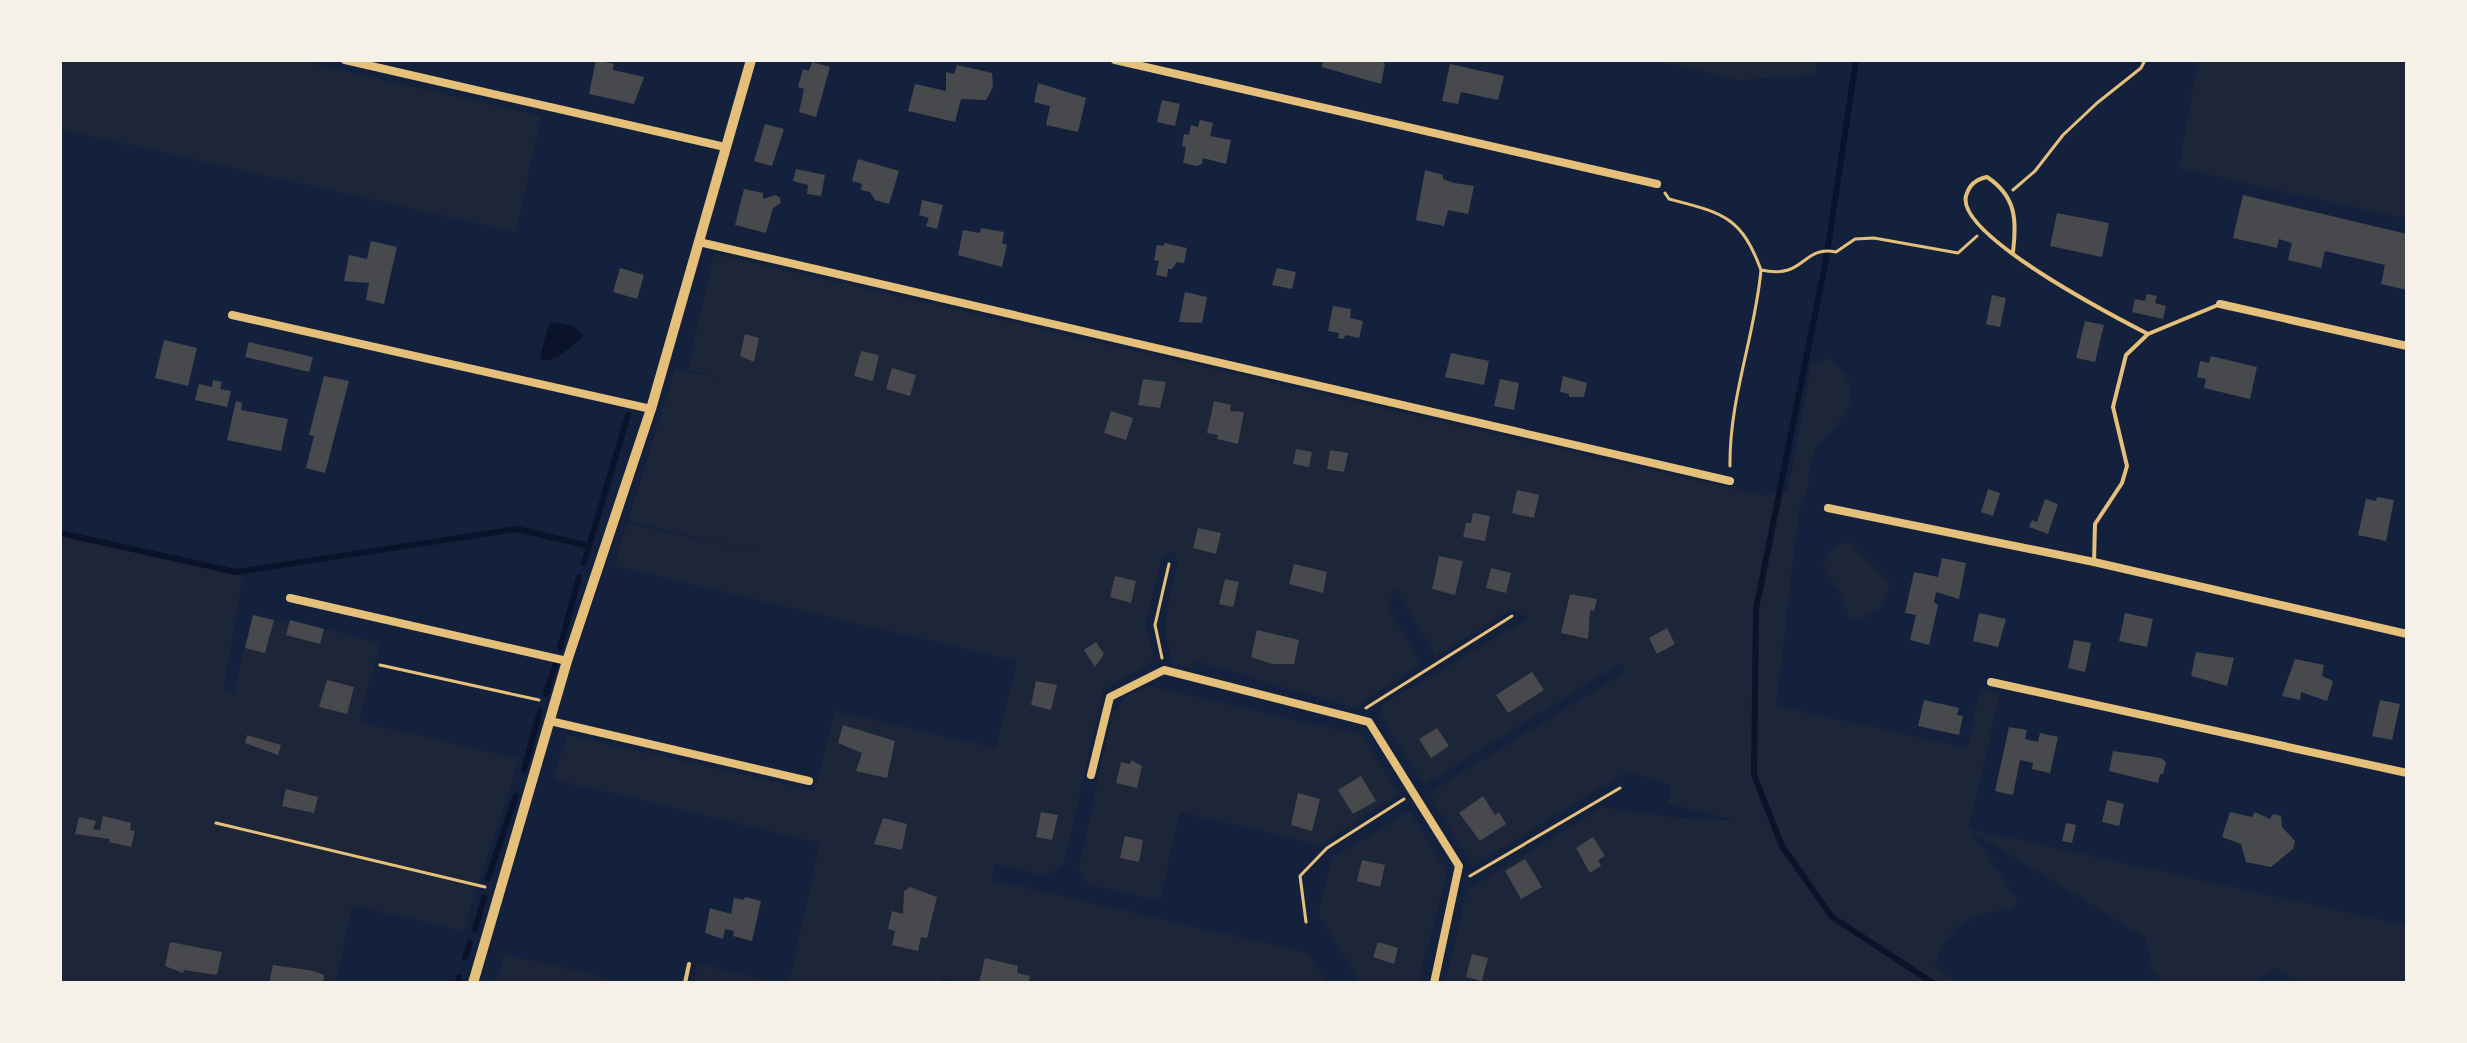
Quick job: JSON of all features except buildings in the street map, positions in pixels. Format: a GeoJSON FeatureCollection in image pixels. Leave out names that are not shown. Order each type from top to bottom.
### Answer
{"type":"FeatureCollection","features":[{"type":"Feature","properties":{"kind":"street"},"geometry":{"type":"LineString","coordinates":[[345,60],[725,147]]}},
{"type":"Feature","properties":{"kind":"street"},"geometry":{"type":"LineString","coordinates":[[473,983],[567,661],[651,409],[751,60]]}},
{"type":"Feature","properties":{"kind":"street"},"geometry":{"type":"LineString","coordinates":[[1115,60],[1657,184]]}},
{"type":"Feature","properties":{"kind":"street"},"geometry":{"type":"LineString","coordinates":[[699,242],[1730,481]]}},
{"type":"Feature","properties":{"kind":"street"},"geometry":{"type":"LineString","coordinates":[[2220,304],[2407,346]]}},
{"type":"Feature","properties":{"kind":"street"},"geometry":{"type":"LineString","coordinates":[[232,315],[651,409]]}},
{"type":"Feature","properties":{"kind":"street"},"geometry":{"type":"LineString","coordinates":[[1828,508],[2094,562],[2407,634]]}},
{"type":"Feature","properties":{"kind":"street"},"geometry":{"type":"LineString","coordinates":[[290,598],[567,661]]}},
{"type":"Feature","properties":{"kind":"street"},"geometry":{"type":"LineString","coordinates":[[1091,775],[1110,697],[1164,670],[1369,722],[1459,866],[1434,983]]}},
{"type":"Feature","properties":{"kind":"street"},"geometry":{"type":"LineString","coordinates":[[1991,682],[2407,773]]}},
{"type":"Feature","properties":{"kind":"street"},"geometry":{"type":"LineString","coordinates":[[550,721],[809,781]]}},
{"type":"Feature","properties":{"kind":"lane"},"geometry":{"type":"LineString","coordinates":[[2013,252],[2017,223],[2007,195],[1987,177],[1973,183],[1964,202],[1967,213],[1981,230],[2013,252],[2070,291],[2148,334]]}},
{"type":"Feature","properties":{"kind":"lane"},"geometry":{"type":"LineString","coordinates":[[2094,562],[2095,524],[2122,483],[2127,466],[2113,407],[2118,377],[2126,355],[2148,334],[2220,304]]}},
{"type":"Feature","properties":{"kind":"lane"},"geometry":{"type":"LineString","coordinates":[[685,983],[689,964]]}},
{"type":"Feature","properties":{"kind":"path"},"geometry":{"type":"LineString","coordinates":[[2007,195],[2035,171],[2063,135],[2141,68],[2145,60]]}},
{"type":"Feature","properties":{"kind":"path"},"geometry":{"type":"LineString","coordinates":[[1657,184],[1669,199],[1731,219],[1749,239],[1761,270],[1758,303],[1729,428],[1730,481]]}},
{"type":"Feature","properties":{"kind":"path"},"geometry":{"type":"LineString","coordinates":[[1761,270],[1793,271],[1821,249],[1836,252],[1855,239],[1874,238],[1958,253],[1969,247],[1981,230]]}},
{"type":"Feature","properties":{"kind":"path"},"geometry":{"type":"LineString","coordinates":[[1164,670],[1155,625],[1169,564]]}},
{"type":"Feature","properties":{"kind":"path"},"geometry":{"type":"LineString","coordinates":[[1352,716],[1512,616]]}},
{"type":"Feature","properties":{"kind":"path"},"geometry":{"type":"LineString","coordinates":[[380,665],[555,704]]}},
{"type":"Feature","properties":{"kind":"path"},"geometry":{"type":"LineString","coordinates":[[1457,884],[1620,788]]}},
{"type":"Feature","properties":{"kind":"path"},"geometry":{"type":"LineString","coordinates":[[1306,922],[1300,876],[1327,848],[1414,793]]}},
{"type":"Feature","properties":{"kind":"path"},"geometry":{"type":"LineString","coordinates":[[216,823],[500,891]]}},
{"type":"Feature","properties":{"kind":"shaded area"},"geometry":{"type":"Polygon","coordinates":[[[60,60],[296,60],[541,116],[516,232],[60,129],[60,60]]]}},
{"type":"Feature","properties":{"kind":"shaded area"},"geometry":{"type":"Polygon","coordinates":[[[1654,60],[1817,60],[1815,75],[1738,80],[1654,60]]]}},
{"type":"Feature","properties":{"kind":"shaded area"},"geometry":{"type":"Polygon","coordinates":[[[2198,60],[2407,60],[2407,219],[2179,168],[2198,60]]]}},
{"type":"Feature","properties":{"kind":"shaded area"},"geometry":{"type":"Polygon","coordinates":[[[714,254],[1764,496],[1788,491],[1812,363],[1831,359],[1850,387],[1850,404],[1840,422],[1816,448],[1806,495],[1799,510],[1776,706],[1967,748],[1981,689],[2000,693],[1969,829],[2404,925],[2407,916],[2407,983],[2295,983],[2295,978],[2275,968],[2253,983],[2163,983],[2152,970],[2146,938],[1971,831],[2018,901],[2011,910],[1985,914],[1962,924],[1945,941],[1935,966],[1956,983],[1445,983],[1467,890],[1602,807],[1669,817],[1737,821],[1668,803],[1671,785],[1626,772],[1473,866],[1431,798],[1435,789],[1625,672],[1621,663],[1424,785],[1380,715],[1382,705],[1529,618],[1512,609],[1436,656],[1394,587],[1388,608],[1421,664],[1355,708],[1195,661],[1193,669],[1173,665],[1164,624],[1178,561],[1172,551],[1162,557],[1146,624],[1154,661],[1103,690],[1064,864],[1047,876],[995,863],[991,880],[1308,953],[1327,983],[963,983],[942,977],[941,983],[789,983],[820,843],[553,779],[567,735],[815,791],[835,711],[996,748],[1017,661],[614,566],[627,523],[777,556],[628,521],[675,369],[722,379],[688,369],[714,254]]]}},
{"type":"Feature","properties":{"kind":"shaded area"},"geometry":{"type":"Polygon","coordinates":[[[553,322],[572,326],[584,336],[558,357],[544,361],[540,357],[548,327],[553,322]]]}},
{"type":"Feature","properties":{"kind":"shaded area"},"geometry":{"type":"Polygon","coordinates":[[[60,530],[238,570],[242,582],[223,691],[234,692],[253,615],[289,624],[290,620],[380,643],[359,722],[519,759],[463,931],[352,905],[336,983],[60,983],[60,530]]]}},
{"type":"Feature","properties":{"kind":"shaded area"},"geometry":{"type":"Polygon","coordinates":[[[1850,542],[1890,585],[1879,610],[1857,620],[1849,618],[1840,593],[1823,567],[1832,550],[1850,542]]]}},
{"type":"Feature","properties":{"kind":"shaded area"},"geometry":{"type":"Polygon","coordinates":[[[1149,686],[1361,735],[1399,794],[1320,845],[1180,812],[1160,900],[1088,885],[1079,868],[1112,715],[1127,696],[1149,686]]]}},
{"type":"Feature","properties":{"kind":"shaded area"},"geometry":{"type":"Polygon","coordinates":[[[1410,811],[1447,873],[1418,983],[1360,983],[1318,914],[1332,858],[1410,811]]]}},
{"type":"Feature","properties":{"kind":"shaded area"},"geometry":{"type":"Polygon","coordinates":[[[504,954],[627,983],[496,983],[504,954]]]}},
{"type":"Feature","properties":{"kind":"shaded area"},"geometry":{"type":"Polygon","coordinates":[[[698,964],[776,983],[694,983],[698,964]]]}},
{"type":"Feature","properties":{"kind":"waterway"},"geometry":{"type":"LineString","coordinates":[[1856,60],[1826,260],[1756,609],[1754,775],[1782,846],[1832,917],[1933,983]]}},
{"type":"Feature","properties":{"kind":"waterway"},"geometry":{"type":"LineString","coordinates":[[584,563],[628,415]]}},
{"type":"Feature","properties":{"kind":"waterway"},"geometry":{"type":"LineString","coordinates":[[60,533],[236,572],[517,529],[589,546]]}},
{"type":"Feature","properties":{"kind":"waterway"},"geometry":{"type":"LineString","coordinates":[[560,648],[579,577]]}},
{"type":"Feature","properties":{"kind":"waterway"},"geometry":{"type":"LineString","coordinates":[[546,694],[556,663]]}},
{"type":"Feature","properties":{"kind":"waterway"},"geometry":{"type":"LineString","coordinates":[[524,770],[540,711]]}},
{"type":"Feature","properties":{"kind":"waterway"},"geometry":{"type":"LineString","coordinates":[[488,879],[516,795]]}},
{"type":"Feature","properties":{"kind":"waterway"},"geometry":{"type":"LineString","coordinates":[[475,930],[484,898]]}},
{"type":"Feature","properties":{"kind":"waterway"},"geometry":{"type":"LineString","coordinates":[[465,958],[470,943]]}},
{"type":"Feature","properties":{"kind":"waterway"},"geometry":{"type":"LineString","coordinates":[[458,983],[459,977]]}}]}
